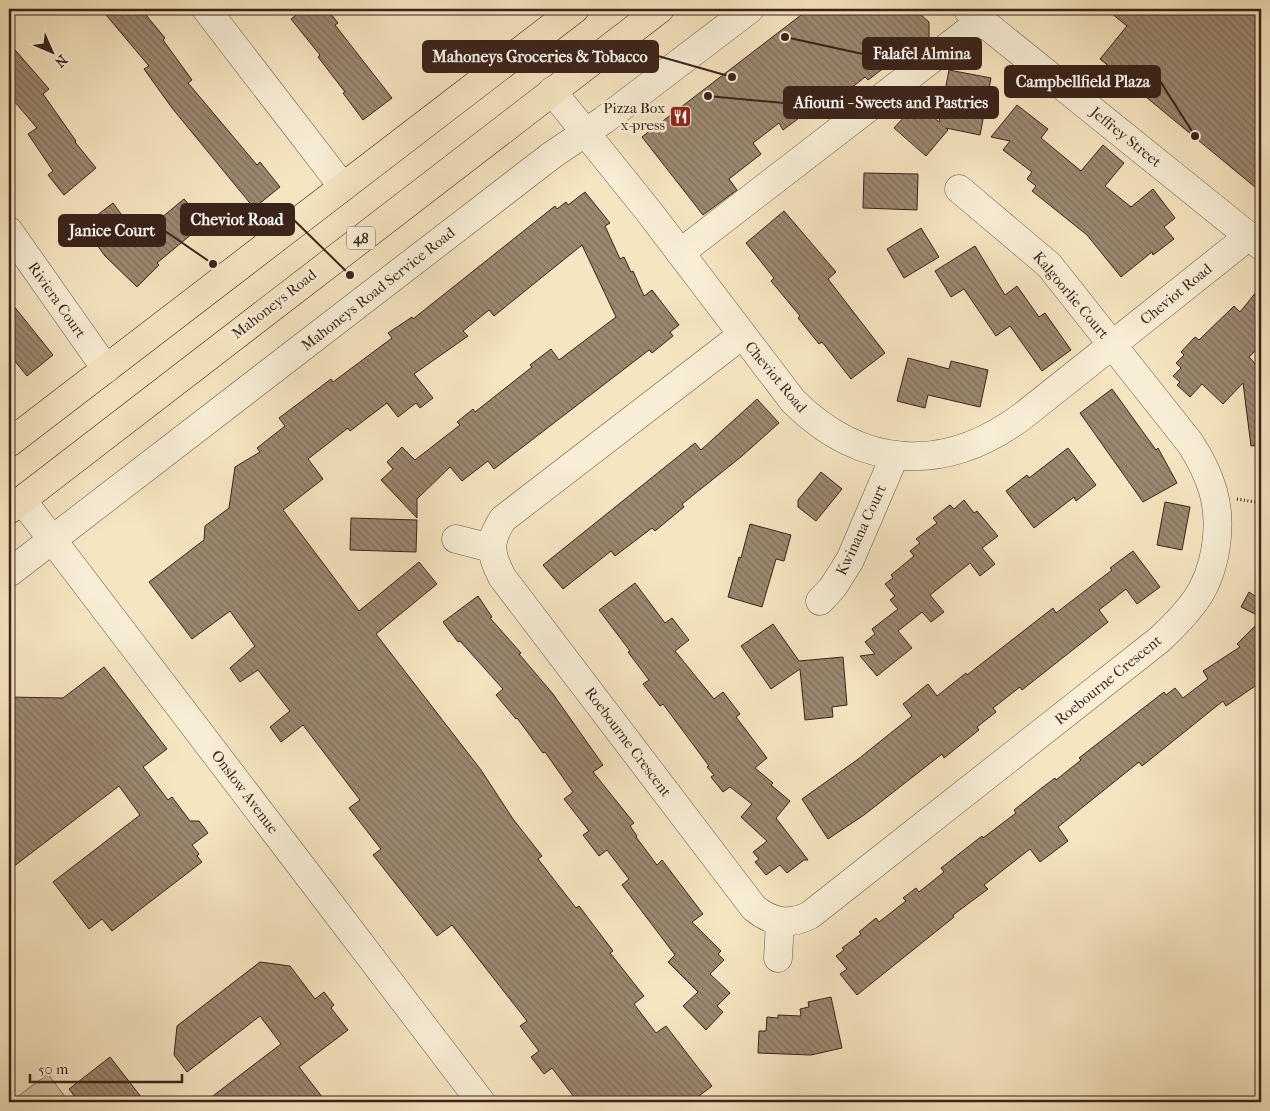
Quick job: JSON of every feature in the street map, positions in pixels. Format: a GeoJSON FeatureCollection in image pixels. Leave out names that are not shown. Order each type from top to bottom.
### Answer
{"type":"FeatureCollection","features":[{"type":"Feature","properties":{"kind":"main road"},"geometry":{"type":"LineString","coordinates":[[9,443],[575,9]]}},
{"type":"Feature","properties":{"kind":"main road","name":"Mahoneys Road"},"geometry":{"type":"LineString","coordinates":[[13,497],[660,9]]}},
{"type":"Feature","properties":{"kind":"street"},"geometry":{"type":"LineString","coordinates":[[206,9],[343,187]]}},
{"type":"Feature","properties":{"kind":"street","name":"Mahoneys Road Service Road"},"geometry":{"type":"LineString","coordinates":[[9,573],[544,161],[628,102],[750,9]]}},
{"type":"Feature","properties":{"kind":"street"},"geometry":{"type":"LineString","coordinates":[[680,253],[974,15]]}},
{"type":"Feature","properties":{"kind":"street","name":"Jeffrey Street"},"geometry":{"type":"LineString","coordinates":[[974,15],[1255,241]]}},
{"type":"Feature","properties":{"kind":"street","name":"Cheviot Road"},"geometry":{"type":"LineString","coordinates":[[552,91],[586,132],[793,401],[818,424],[848,442],[879,452],[915,456],[957,451],[994,436],[1113,345],[1255,241]]}},
{"type":"Feature","properties":{"kind":"street","name":"Kalgoorlie Court"},"geometry":{"type":"LineString","coordinates":[[959,189],[1043,258],[1113,345]]}},
{"type":"Feature","properties":{"kind":"street","name":"Riviera Court"},"geometry":{"type":"LineString","coordinates":[[9,230],[106,369]]}},
{"type":"Feature","properties":{"kind":"street"},"geometry":{"type":"LineString","coordinates":[[456,538],[491,548],[496,529],[503,519],[742,335]]}},
{"type":"Feature","properties":{"kind":"street","name":"Roebourne Crescent"},"geometry":{"type":"LineString","coordinates":[[491,548],[502,577],[754,908],[780,922],[800,920],[810,916],[1158,640],[1180,620],[1196,600],[1207,579],[1214,556],[1217,514],[1213,491],[1200,459],[1190,443],[1113,345]]}},
{"type":"Feature","properties":{"kind":"street","name":"Kwinana Court"},"geometry":{"type":"LineString","coordinates":[[820,601],[833,586],[850,560],[895,455]]}},
{"type":"Feature","properties":{"kind":"street","name":"Onslow Avenue"},"geometry":{"type":"LineString","coordinates":[[13,497],[53,539],[481,1102]]}},
{"type":"Feature","properties":{"kind":"street"},"geometry":{"type":"LineString","coordinates":[[778,958],[780,922]]}},
{"type":"Feature","properties":{"kind":"shaded area"},"geometry":{"type":"Polygon","coordinates":[[[48,1074],[69,1102],[10,1102],[48,1074]]]}},
{"type":"Feature","properties":{"kind":"building"},"geometry":{"type":"Polygon","coordinates":[[[101,9],[141,9],[165,38],[163,40],[192,80],[188,83],[257,165],[260,162],[280,187],[254,208],[172,108],[144,69],[149,66],[101,9]]]}},
{"type":"Feature","properties":{"kind":"building"},"geometry":{"type":"Polygon","coordinates":[[[304,9],[327,9],[338,23],[335,25],[392,98],[363,120],[343,93],[345,92],[318,57],[320,55],[291,19],[304,9]]]}},
{"type":"Feature","properties":{"kind":"building"},"geometry":{"type":"Polygon","coordinates":[[[809,9],[914,9],[929,22],[929,41],[901,63],[897,58],[868,80],[865,77],[840,97],[847,105],[834,115],[826,105],[813,114],[810,110],[783,130],[779,123],[753,143],[761,154],[729,179],[737,190],[703,215],[642,137],[809,9]]]}},
{"type":"Feature","properties":{"kind":"building"},"geometry":{"type":"Polygon","coordinates":[[[1106,9],[1261,9],[1261,192],[1100,59],[1127,26],[1106,9]]]}},
{"type":"Feature","properties":{"kind":"building"},"geometry":{"type":"Polygon","coordinates":[[[9,43],[49,89],[43,94],[75,142],[96,168],[64,195],[48,175],[53,171],[28,134],[37,128],[9,95],[9,43]]]}},
{"type":"Feature","properties":{"kind":"building"},"geometry":{"type":"Polygon","coordinates":[[[949,70],[991,78],[980,135],[946,128],[948,130],[926,156],[894,128],[917,103],[939,122],[949,70]]]}},
{"type":"Feature","properties":{"kind":"building"},"geometry":{"type":"Polygon","coordinates":[[[1017,105],[1048,129],[1041,138],[1081,171],[1103,145],[1124,163],[1105,186],[1131,207],[1153,189],[1175,218],[1164,227],[1174,239],[1153,255],[1152,252],[1121,277],[1087,235],[1032,191],[1036,186],[1027,179],[1032,172],[1003,150],[1010,141],[991,137],[1017,105]]]}},
{"type":"Feature","properties":{"kind":"building"},"geometry":{"type":"Polygon","coordinates":[[[864,173],[918,174],[917,210],[863,208],[864,173]]]}},
{"type":"Feature","properties":{"kind":"building"},"geometry":{"type":"Polygon","coordinates":[[[585,192],[610,223],[605,226],[620,259],[624,257],[631,272],[633,271],[644,296],[652,290],[679,325],[670,332],[673,336],[652,353],[649,350],[494,469],[488,461],[462,481],[450,467],[417,499],[417,518],[381,480],[393,469],[387,462],[402,447],[415,460],[460,425],[457,422],[473,409],[475,412],[532,367],[530,365],[551,349],[559,360],[616,317],[582,245],[494,316],[489,310],[463,331],[468,336],[414,374],[433,398],[420,408],[416,403],[398,417],[387,403],[350,431],[348,428],[308,459],[323,479],[283,510],[359,611],[419,562],[437,584],[376,634],[481,770],[513,819],[542,856],[538,859],[576,908],[579,906],[613,951],[610,953],[644,996],[634,1004],[656,1033],[666,1026],[712,1086],[691,1102],[578,1102],[552,1068],[544,1074],[531,1057],[539,1051],[520,1026],[527,1021],[452,925],[437,936],[373,855],[381,849],[349,808],[360,800],[303,725],[281,742],[270,727],[290,711],[258,670],[240,682],[230,668],[255,646],[230,611],[192,639],[149,582],[204,540],[205,526],[229,508],[235,467],[260,452],[257,448],[285,426],[279,418],[331,379],[333,382],[392,338],[388,333],[412,317],[413,319],[555,206],[557,209],[566,202],[568,205],[585,192]]]}},
{"type":"Feature","properties":{"kind":"building"},"geometry":{"type":"Polygon","coordinates":[[[184,199],[205,223],[157,263],[159,265],[137,287],[105,256],[83,226],[113,203],[138,237],[184,199]]]}},
{"type":"Feature","properties":{"kind":"building"},"geometry":{"type":"Polygon","coordinates":[[[784,211],[836,272],[828,279],[885,353],[851,379],[822,342],[819,344],[798,318],[800,316],[771,281],[774,278],[746,243],[784,211]]]}},
{"type":"Feature","properties":{"kind":"building"},"geometry":{"type":"Polygon","coordinates":[[[921,228],[939,257],[904,278],[887,249],[921,228]]]}},
{"type":"Feature","properties":{"kind":"building"},"geometry":{"type":"Polygon","coordinates":[[[975,246],[1005,295],[1017,286],[1039,317],[1045,313],[1071,350],[1042,371],[1010,326],[996,336],[964,289],[951,297],[935,271],[975,246]]]}},
{"type":"Feature","properties":{"kind":"building"},"geometry":{"type":"Polygon","coordinates":[[[1261,286],[1261,345],[1249,357],[1261,370],[1261,445],[1251,446],[1243,383],[1223,404],[1202,384],[1190,397],[1177,385],[1180,382],[1173,376],[1181,368],[1176,363],[1184,355],[1181,352],[1195,337],[1199,340],[1234,306],[1240,312],[1261,286]]]}},
{"type":"Feature","properties":{"kind":"building"},"geometry":{"type":"Polygon","coordinates":[[[9,300],[53,355],[27,376],[9,354],[9,300]]]}},
{"type":"Feature","properties":{"kind":"building"},"geometry":{"type":"Polygon","coordinates":[[[908,358],[949,369],[951,361],[988,370],[980,407],[928,395],[925,408],[897,401],[908,358]]]}},
{"type":"Feature","properties":{"kind":"building"},"geometry":{"type":"Polygon","coordinates":[[[1112,389],[1156,450],[1158,448],[1177,483],[1143,502],[1080,413],[1112,389]]]}},
{"type":"Feature","properties":{"kind":"building"},"geometry":{"type":"Polygon","coordinates":[[[757,399],[779,423],[742,456],[682,504],[684,507],[655,531],[652,528],[615,556],[611,551],[563,589],[543,565],[695,443],[701,450],[757,399]]]}},
{"type":"Feature","properties":{"kind":"building"},"geometry":{"type":"Polygon","coordinates":[[[1068,448],[1096,485],[1076,501],[1074,497],[1034,528],[1006,491],[1027,475],[1029,478],[1068,448]]]}},
{"type":"Feature","properties":{"kind":"building"},"geometry":{"type":"Polygon","coordinates":[[[821,472],[842,489],[816,521],[798,507],[798,500],[821,472]]]}},
{"type":"Feature","properties":{"kind":"building"},"geometry":{"type":"Polygon","coordinates":[[[964,500],[974,513],[977,511],[998,536],[982,548],[995,564],[980,576],[970,563],[930,595],[944,612],[931,622],[922,612],[898,631],[912,648],[877,676],[860,656],[875,654],[865,642],[875,634],[872,629],[898,609],[890,600],[895,596],[885,584],[893,578],[891,575],[914,556],[910,551],[920,543],[916,539],[937,523],[933,518],[950,505],[954,509],[964,500]]]}},
{"type":"Feature","properties":{"kind":"building"},"geometry":{"type":"Polygon","coordinates":[[[1165,502],[1190,507],[1182,550],[1157,545],[1165,502]]]}},
{"type":"Feature","properties":{"kind":"building"},"geometry":{"type":"Polygon","coordinates":[[[351,518],[417,520],[416,552],[350,550],[351,518]]]}},
{"type":"Feature","properties":{"kind":"building"},"geometry":{"type":"Polygon","coordinates":[[[750,524],[791,535],[784,561],[776,559],[762,607],[728,597],[750,524]]]}},
{"type":"Feature","properties":{"kind":"building"},"geometry":{"type":"Polygon","coordinates":[[[1133,551],[1160,587],[1137,604],[1126,589],[1099,610],[1108,622],[1022,690],[1020,687],[993,708],[996,712],[977,727],[979,730],[944,758],[942,754],[864,815],[828,839],[802,799],[857,760],[912,716],[903,704],[928,684],[937,696],[1053,608],[1056,613],[1112,570],[1110,568],[1133,551]]]}},
{"type":"Feature","properties":{"kind":"building"},"geometry":{"type":"Polygon","coordinates":[[[635,583],[665,623],[672,618],[689,640],[675,651],[714,699],[723,692],[740,714],[736,717],[767,758],[755,768],[790,801],[776,818],[808,860],[804,860],[787,873],[780,865],[766,875],[755,862],[759,859],[753,852],[767,841],[741,817],[752,804],[730,787],[723,792],[711,777],[714,775],[707,767],[709,766],[663,704],[660,706],[643,684],[649,680],[599,610],[635,583]]]}},
{"type":"Feature","properties":{"kind":"building"},"geometry":{"type":"Polygon","coordinates":[[[1249,592],[1261,600],[1261,617],[1241,607],[1249,592]]]}},
{"type":"Feature","properties":{"kind":"building"},"geometry":{"type":"Polygon","coordinates":[[[478,596],[492,617],[490,618],[521,653],[519,654],[553,694],[603,765],[593,772],[634,823],[630,826],[636,837],[657,865],[662,860],[703,914],[692,922],[721,951],[718,954],[724,960],[710,974],[730,993],[717,1006],[723,1012],[706,1030],[683,1006],[698,992],[668,962],[675,955],[622,885],[629,879],[607,850],[599,856],[583,835],[589,831],[564,799],[573,792],[545,752],[543,753],[517,718],[496,695],[503,689],[460,641],[458,642],[443,622],[478,596]]]}},
{"type":"Feature","properties":{"kind":"building"},"geometry":{"type":"Polygon","coordinates":[[[1261,620],[1261,682],[1226,706],[1223,701],[1142,766],[1139,762],[1058,827],[1068,841],[1040,862],[1030,849],[984,885],[988,889],[953,915],[954,917],[857,995],[840,974],[847,969],[836,956],[844,950],[842,948],[861,934],[859,932],[876,918],[879,922],[906,901],[903,898],[916,888],[919,892],[944,872],[941,868],[982,836],[983,838],[1016,813],[1014,810],[1055,778],[1056,780],[1081,760],[1079,758],[1164,692],[1166,695],[1175,688],[1183,698],[1208,679],[1203,671],[1240,647],[1237,644],[1261,620]]]}},
{"type":"Feature","properties":{"kind":"building"},"geometry":{"type":"Polygon","coordinates":[[[773,624],[799,661],[843,657],[847,705],[832,707],[833,717],[805,720],[800,669],[771,689],[741,646],[773,624]]]}},
{"type":"Feature","properties":{"kind":"building"},"geometry":{"type":"Polygon","coordinates":[[[104,667],[167,749],[143,767],[168,800],[172,797],[190,821],[199,821],[208,833],[192,845],[202,862],[112,931],[102,919],[89,929],[53,882],[140,815],[119,786],[9,870],[9,697],[63,698],[104,667]]]}},
{"type":"Feature","properties":{"kind":"building"},"geometry":{"type":"Polygon","coordinates":[[[260,962],[290,966],[315,999],[324,992],[334,1005],[331,1008],[348,1030],[299,1067],[326,1102],[205,1102],[281,1044],[260,1016],[187,1072],[174,1055],[177,1026],[260,962]]]}},
{"type":"Feature","properties":{"kind":"building"},"geometry":{"type":"Polygon","coordinates":[[[831,997],[842,1048],[811,1055],[758,1053],[759,1031],[766,1031],[767,1017],[778,1018],[778,1015],[801,1016],[800,1009],[809,1007],[808,1002],[831,997]]]}},
{"type":"Feature","properties":{"kind":"building"},"geometry":{"type":"Polygon","coordinates":[[[110,1057],[145,1102],[79,1102],[69,1089],[110,1057]]]}},
{"type":"Feature","properties":{"kind":"place","name":"Falafel Almina"},"geometry":{"type":"Point","coordinates":[785,37]}},
{"type":"Feature","properties":{"kind":"place","name":"Mahoneys Groceries & Tobacco"},"geometry":{"type":"Point","coordinates":[732,77]}},
{"type":"Feature","properties":{"kind":"place","name":"Afiouni - Sweets and Pastries"},"geometry":{"type":"Point","coordinates":[708,96]}},
{"type":"Feature","properties":{"kind":"place","name":"Pizza Box x-press"},"geometry":{"type":"Point","coordinates":[681,117]}},
{"type":"Feature","properties":{"kind":"place","name":"Campbellfield Plaza"},"geometry":{"type":"Point","coordinates":[1195,136]}},
{"type":"Feature","properties":{"kind":"place","name":"Janice Court"},"geometry":{"type":"Point","coordinates":[213,264]}},
{"type":"Feature","properties":{"kind":"place","name":"Cheviot Road"},"geometry":{"type":"Point","coordinates":[350,275]}}]}
